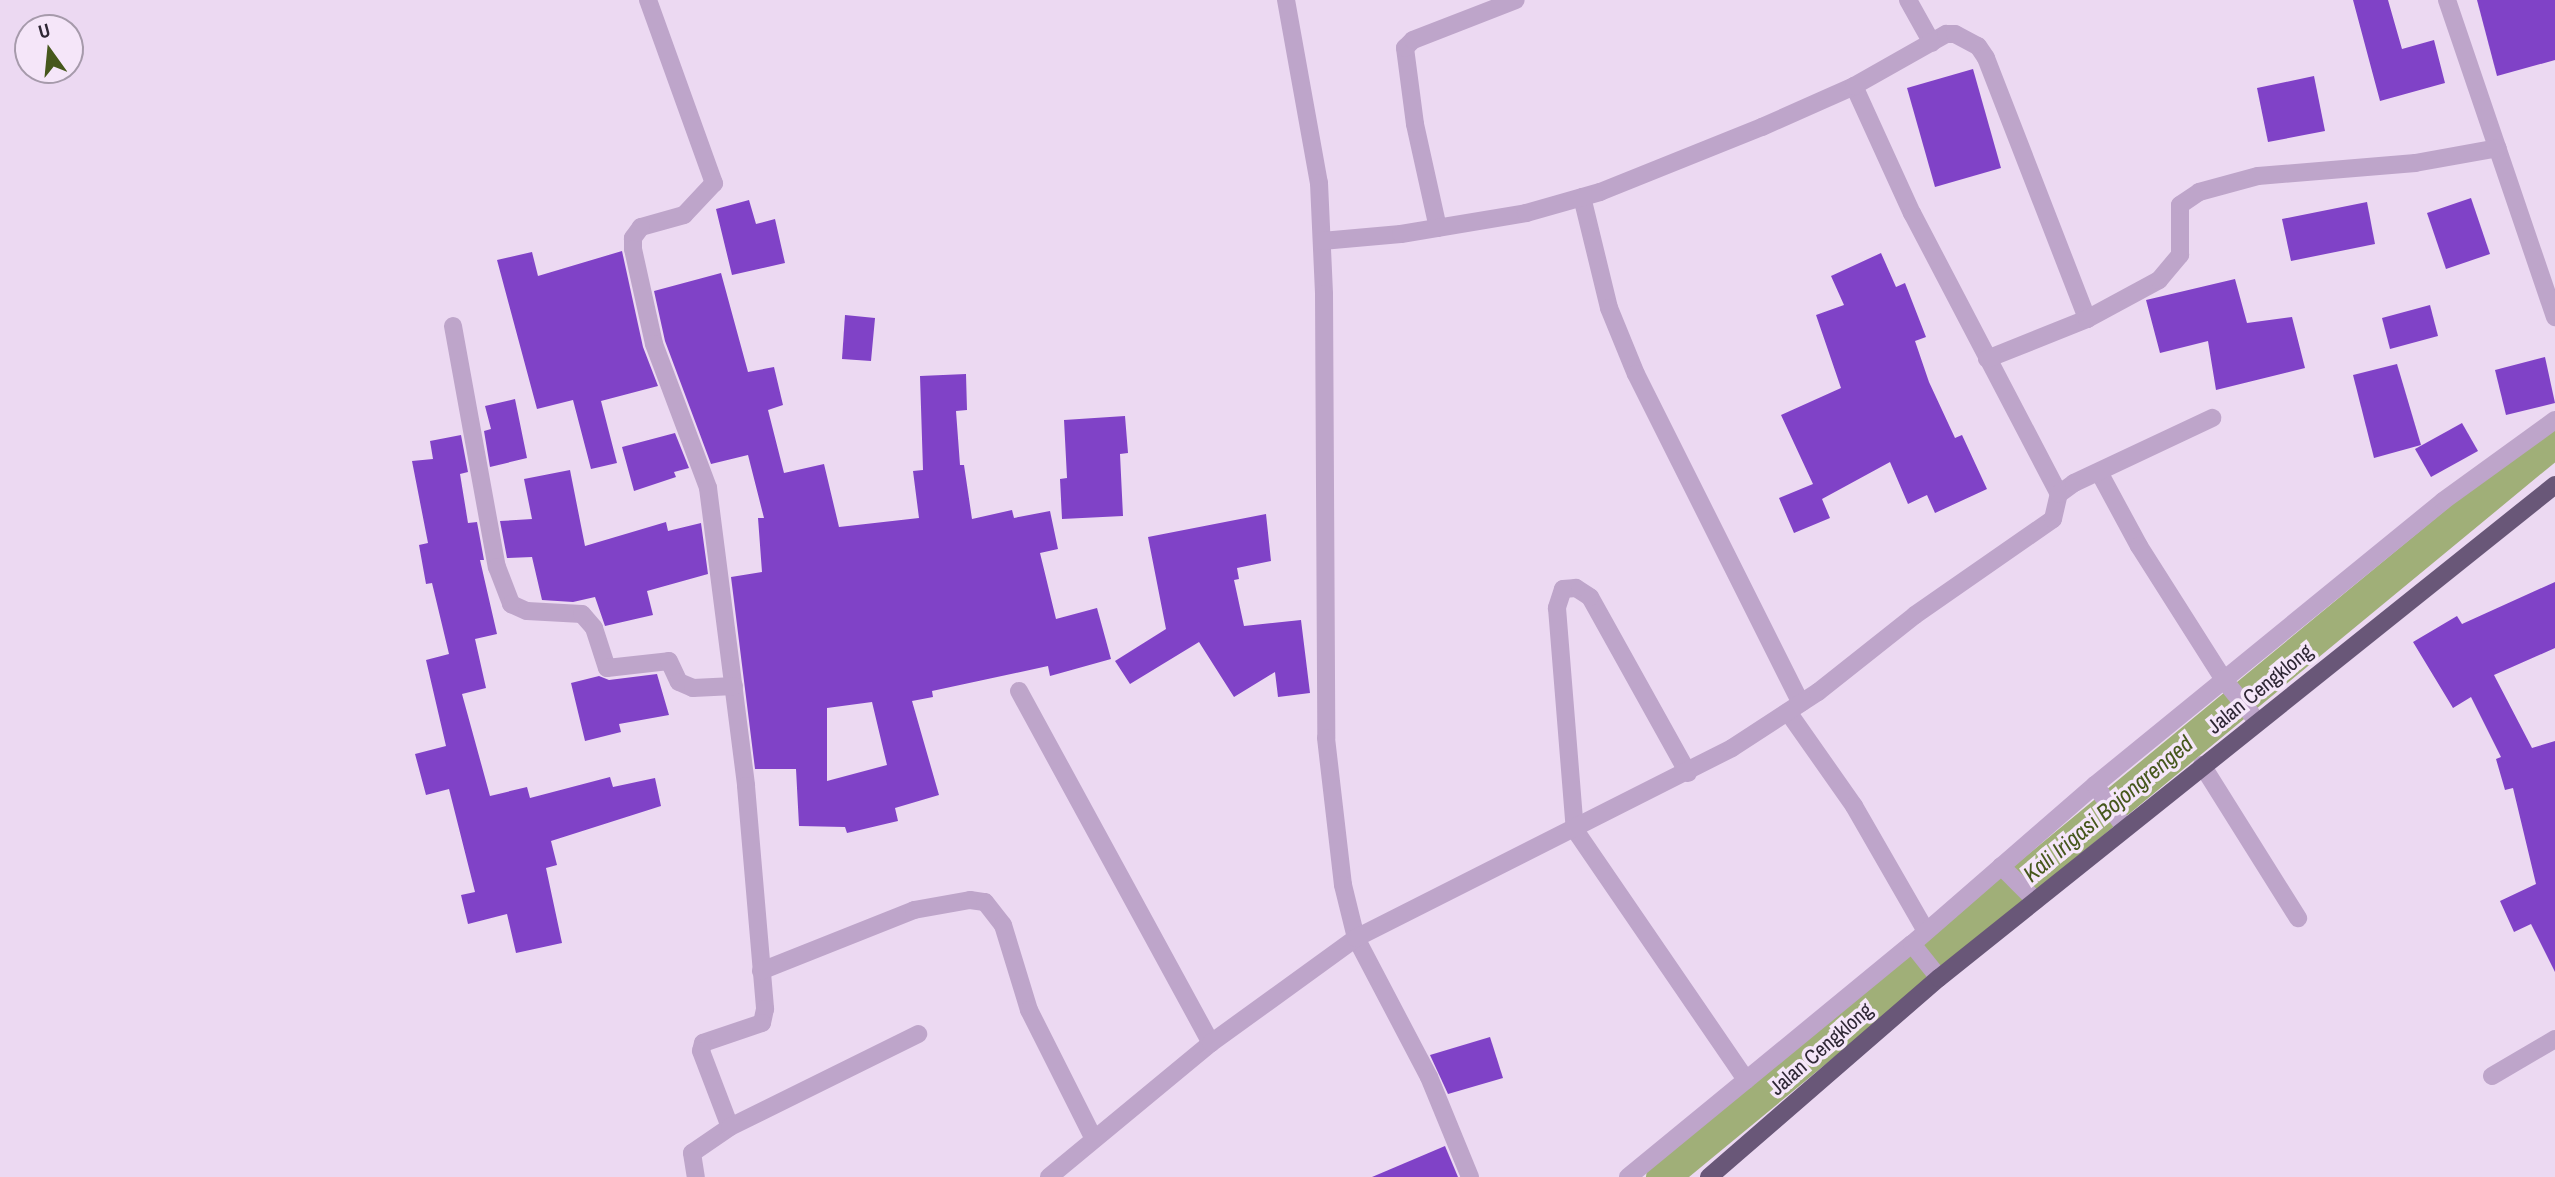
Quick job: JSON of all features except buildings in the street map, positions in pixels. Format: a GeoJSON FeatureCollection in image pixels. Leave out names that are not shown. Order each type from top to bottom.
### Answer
{"type":"FeatureCollection","features":[{"type":"Feature","properties":{"kind":"main road","name":"Jalan Cengklong"},"geometry":{"type":"LineString","coordinates":[[1709,1177],[1937,975],[2122,823],[2202,765],[2252,715],[2555,485]]}},
{"type":"Feature","properties":{"kind":"street"},"geometry":{"type":"LineString","coordinates":[[648,0],[714,184],[684,215],[641,227],[633,238],[633,249],[654,344],[708,488],[734,686],[761,971],[762,1023],[711,1039],[701,1051],[730,1127]]}},
{"type":"Feature","properties":{"kind":"street"},"geometry":{"type":"LineString","coordinates":[[1286,0],[1319,183],[1322,241],[1326,738],[1343,885],[1356,938],[1429,1077],[1470,1177]]}},
{"type":"Feature","properties":{"kind":"street"},"geometry":{"type":"LineString","coordinates":[[1438,228],[1415,124],[1405,48],[1413,40],[1516,0]]}},
{"type":"Feature","properties":{"kind":"street"},"geometry":{"type":"LineString","coordinates":[[1908,0],[1931,43]]}},
{"type":"Feature","properties":{"kind":"street"},"geometry":{"type":"LineString","coordinates":[[2447,0],[2555,317]]}},
{"type":"Feature","properties":{"kind":"street"},"geometry":{"type":"LineString","coordinates":[[1322,241],[1438,228],[1526,213],[1582,197],[1762,127],[1854,86],[1946,34],[1963,36],[1986,58],[2087,319]]}},
{"type":"Feature","properties":{"kind":"street"},"geometry":{"type":"LineString","coordinates":[[1049,1177],[1211,1043],[1356,938],[1688,773],[1794,708],[1915,615],[2053,519],[2059,494],[1912,213],[1854,86]]}},
{"type":"Feature","properties":{"kind":"street"},"geometry":{"type":"LineString","coordinates":[[1987,359],[2087,319],[2159,280],[2175,266],[2183,236],[2180,205],[2199,192],[2258,176],[2415,163],[2498,148]]}},
{"type":"Feature","properties":{"kind":"street"},"geometry":{"type":"LineString","coordinates":[[1582,197],[1609,308],[1636,374],[1794,708],[1926,931]]}},
{"type":"Feature","properties":{"kind":"street"},"geometry":{"type":"LineString","coordinates":[[453,326],[497,567],[510,604],[527,611],[583,614],[594,628],[607,668],[669,661],[679,682],[694,688],[734,686]]}},
{"type":"Feature","properties":{"kind":"street"},"geometry":{"type":"LineString","coordinates":[[2059,494],[2211,418]]}},
{"type":"Feature","properties":{"kind":"street"},"geometry":{"type":"LineString","coordinates":[[1628,1177],[1648,1171],[1746,1080],[1914,946],[1926,931],[2004,869],[2443,501],[2555,419]]}},
{"type":"Feature","properties":{"kind":"street"},"geometry":{"type":"LineString","coordinates":[[2099,472],[2226,683],[2252,715]]}},
{"type":"Feature","properties":{"kind":"street"},"geometry":{"type":"LineString","coordinates":[[1688,773],[1590,597],[1576,588],[1563,589],[1557,608],[1575,830],[1746,1080]]}},
{"type":"Feature","properties":{"kind":"street"},"geometry":{"type":"LineString","coordinates":[[1019,691],[1211,1043]]}},
{"type":"Feature","properties":{"kind":"street"},"geometry":{"type":"LineString","coordinates":[[2202,765],[2298,918]]}},
{"type":"Feature","properties":{"kind":"street"},"geometry":{"type":"LineString","coordinates":[[2097,789],[2122,823]]}},
{"type":"Feature","properties":{"kind":"street"},"geometry":{"type":"LineString","coordinates":[[2004,869],[2031,897]]}},
{"type":"Feature","properties":{"kind":"street"},"geometry":{"type":"LineString","coordinates":[[761,971],[915,910],[970,900],[985,902],[1003,925],[1029,1010],[1094,1139]]}},
{"type":"Feature","properties":{"kind":"street"},"geometry":{"type":"LineString","coordinates":[[1914,946],[1937,975]]}},
{"type":"Feature","properties":{"kind":"street"},"geometry":{"type":"LineString","coordinates":[[696,1177],[692,1153],[730,1127],[918,1034]]}},
{"type":"Feature","properties":{"kind":"street"},"geometry":{"type":"LineString","coordinates":[[2492,1076],[2555,1039]]}},
{"type":"Feature","properties":{"kind":"waterway","name":"Kali Irigasi Bojongrenged"},"geometry":{"type":"LineString","coordinates":[[1662,1177],[2555,440]]}}]}
